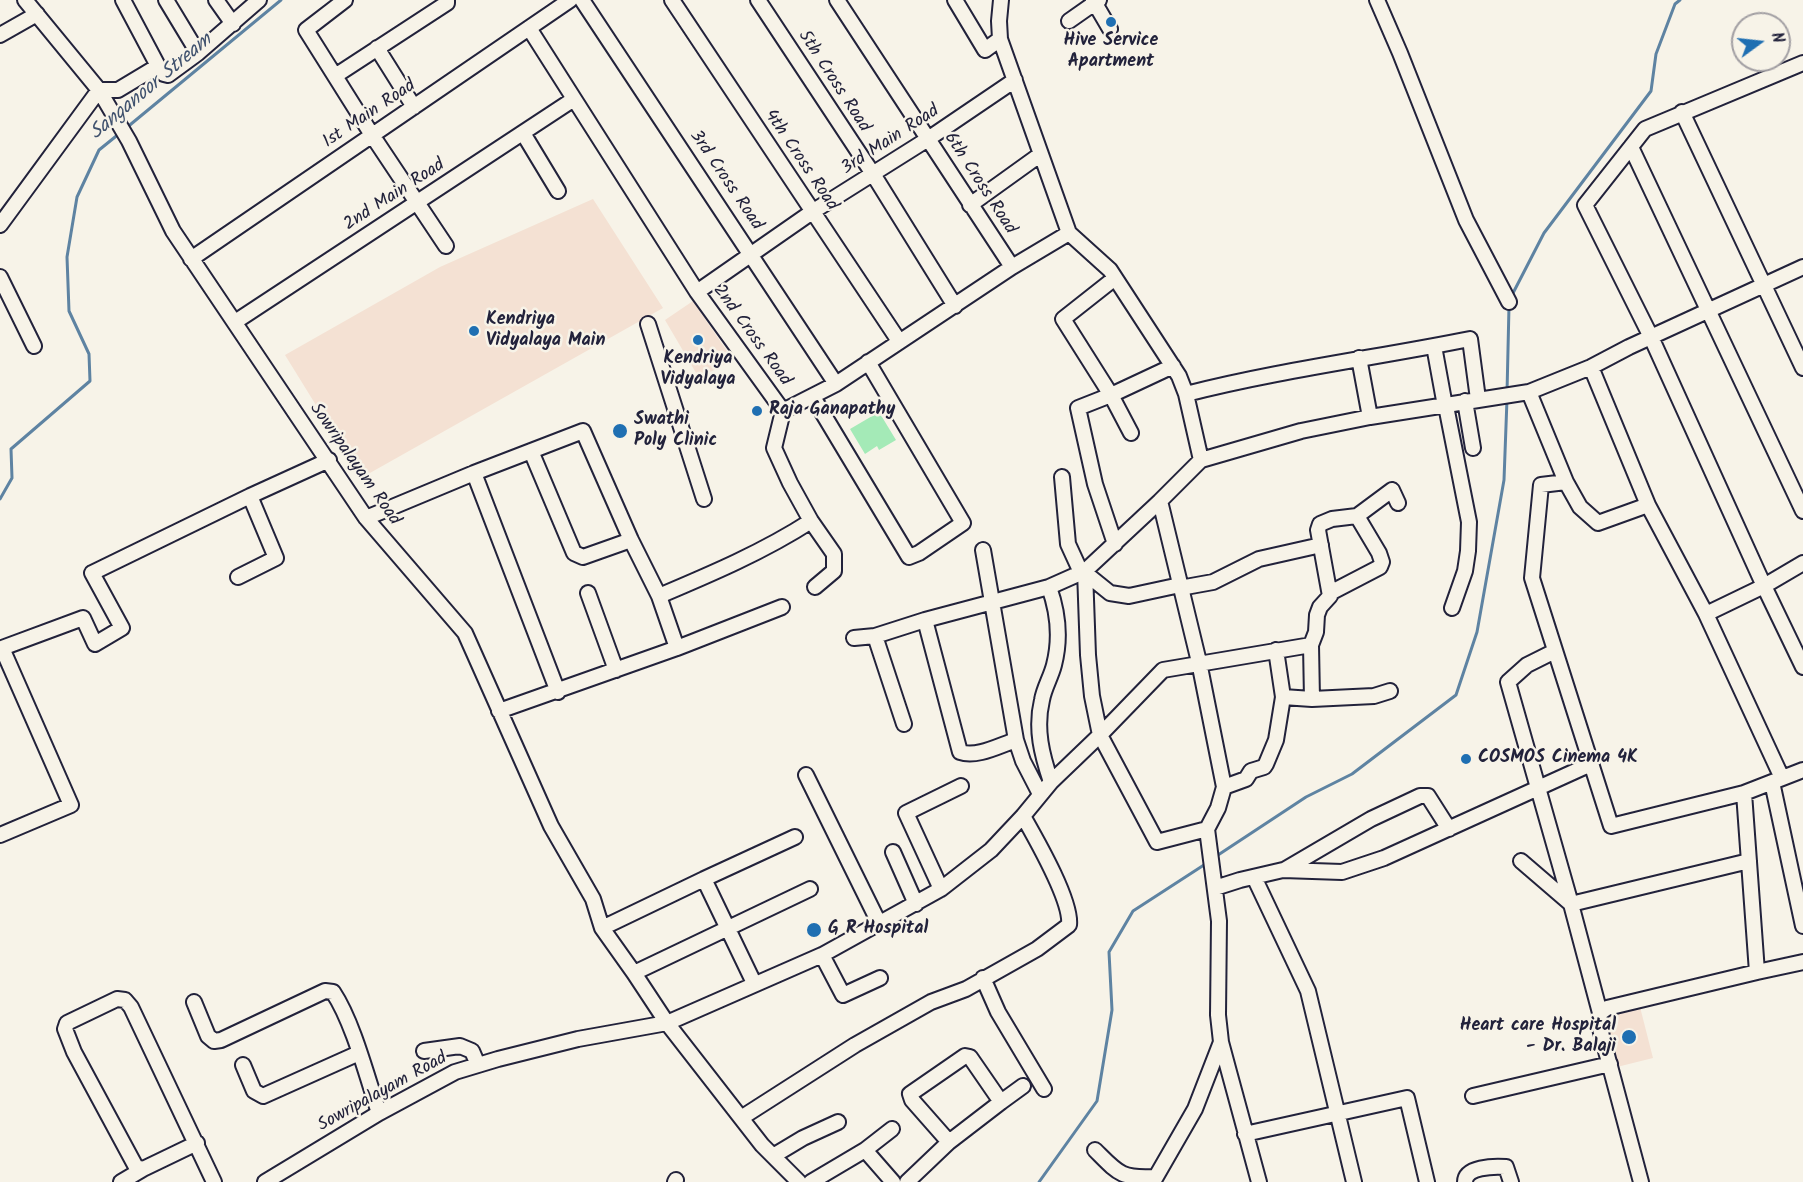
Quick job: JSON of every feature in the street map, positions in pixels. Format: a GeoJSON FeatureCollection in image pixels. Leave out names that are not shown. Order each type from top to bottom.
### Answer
{"type":"FeatureCollection","features":[{"type":"Feature","properties":{"kind":"street","name":"Sowripalayam Road"},"geometry":{"type":"LineString","coordinates":[[25,0],[99,90],[129,141],[173,231],[366,518],[465,633],[551,826],[593,899],[602,928],[667,1023],[741,1118],[773,1156],[799,1182]]}},
{"type":"Feature","properties":{"kind":"street"},"geometry":{"type":"LineString","coordinates":[[123,0],[158,66],[164,74],[168,75],[198,53],[259,0]]}},
{"type":"Feature","properties":{"kind":"street"},"geometry":{"type":"LineString","coordinates":[[166,0],[198,53]]}},
{"type":"Feature","properties":{"kind":"street"},"geometry":{"type":"LineString","coordinates":[[216,0],[232,24]]}},
{"type":"Feature","properties":{"kind":"street"},"geometry":{"type":"LineString","coordinates":[[345,0],[306,30],[446,246]]}},
{"type":"Feature","properties":{"kind":"street"},"geometry":{"type":"LineString","coordinates":[[335,76],[447,3],[447,0]]}},
{"type":"Feature","properties":{"kind":"street","name":"1st Main Road"},"geometry":{"type":"LineString","coordinates":[[191,259],[570,0]]}},
{"type":"Feature","properties":{"kind":"street","name":"3rd Cross Road"},"geometry":{"type":"LineString","coordinates":[[582,0],[836,384]]}},
{"type":"Feature","properties":{"kind":"street","name":"4th Cross Road"},"geometry":{"type":"LineString","coordinates":[[672,0],[899,341]]}},
{"type":"Feature","properties":{"kind":"street","name":"5th Cross Road"},"geometry":{"type":"LineString","coordinates":[[758,0],[873,174],[955,306]]}},
{"type":"Feature","properties":{"kind":"street","name":"6th Cross Road"},"geometry":{"type":"LineString","coordinates":[[837,0],[1012,267]]}},
{"type":"Feature","properties":{"kind":"street"},"geometry":{"type":"LineString","coordinates":[[955,0],[985,50],[1000,39]]}},
{"type":"Feature","properties":{"kind":"street"},"geometry":{"type":"LineString","coordinates":[[1001,0],[1000,39],[1069,233],[1110,270],[1179,376],[1186,394],[1201,460]]}},
{"type":"Feature","properties":{"kind":"street"},"geometry":{"type":"LineString","coordinates":[[1377,0],[1405,64],[1466,220],[1509,302]]}},
{"type":"Feature","properties":{"kind":"street"},"geometry":{"type":"LineString","coordinates":[[1069,21],[1096,1],[1110,29]]}},
{"type":"Feature","properties":{"kind":"street"},"geometry":{"type":"LineString","coordinates":[[0,35],[37,14]]}},
{"type":"Feature","properties":{"kind":"street","name":"2nd Cross Road"},"geometry":{"type":"LineString","coordinates":[[529,28],[697,292],[783,411],[836,384],[1012,267],[1069,233]]}},
{"type":"Feature","properties":{"kind":"street"},"geometry":{"type":"LineString","coordinates":[[377,48],[414,106]]}},
{"type":"Feature","properties":{"kind":"street"},"geometry":{"type":"LineString","coordinates":[[0,225],[99,90],[118,90],[158,66]]}},
{"type":"Feature","properties":{"kind":"street"},"geometry":{"type":"LineString","coordinates":[[1801,68],[1682,112],[1645,129],[1585,205],[1651,337],[1803,668]]}},
{"type":"Feature","properties":{"kind":"street","name":"3rd Main Road"},"geometry":{"type":"LineString","coordinates":[[697,292],[812,212],[1016,80]]}},
{"type":"Feature","properties":{"kind":"street","name":"2nd Main Road"},"geometry":{"type":"LineString","coordinates":[[235,322],[574,99]]}},
{"type":"Feature","properties":{"kind":"street"},"geometry":{"type":"LineString","coordinates":[[1682,112],[1803,368]]}},
{"type":"Feature","properties":{"kind":"street"},"geometry":{"type":"LineString","coordinates":[[523,133],[558,191]]}},
{"type":"Feature","properties":{"kind":"street"},"geometry":{"type":"LineString","coordinates":[[1632,147],[1803,511]]}},
{"type":"Feature","properties":{"kind":"street"},"geometry":{"type":"LineString","coordinates":[[970,205],[1041,154]]}},
{"type":"Feature","properties":{"kind":"street"},"geometry":{"type":"LineString","coordinates":[[854,638],[875,636],[925,620],[1049,587],[1085,571],[1201,460],[1301,430],[1500,395],[1524,393],[1591,368],[1651,337],[1803,267]]}},
{"type":"Feature","properties":{"kind":"street"},"geometry":{"type":"LineString","coordinates":[[0,277],[34,346]]}},
{"type":"Feature","properties":{"kind":"street"},"geometry":{"type":"LineString","coordinates":[[1115,278],[1063,319],[1111,395],[1131,434]]}},
{"type":"Feature","properties":{"kind":"street"},"geometry":{"type":"LineString","coordinates":[[648,324],[704,499]]}},
{"type":"Feature","properties":{"kind":"street"},"geometry":{"type":"LineString","coordinates":[[1186,394],[1359,358],[1470,339],[1473,448]]}},
{"type":"Feature","properties":{"kind":"street"},"geometry":{"type":"LineString","coordinates":[[1434,346],[1469,522],[1468,551],[1452,608]]}},
{"type":"Feature","properties":{"kind":"street"},"geometry":{"type":"LineString","coordinates":[[1359,358],[1370,417]]}},
{"type":"Feature","properties":{"kind":"street"},"geometry":{"type":"LineString","coordinates":[[813,397],[909,557],[919,553],[963,523],[868,362]]}},
{"type":"Feature","properties":{"kind":"street"},"geometry":{"type":"LineString","coordinates":[[1115,544],[1095,484],[1078,408],[1173,366]]}},
{"type":"Feature","properties":{"kind":"street"},"geometry":{"type":"LineString","coordinates":[[1591,368],[1648,505],[1706,614],[1777,780],[1803,926]]}},
{"type":"Feature","properties":{"kind":"street"},"geometry":{"type":"LineString","coordinates":[[1524,393],[1566,482],[1581,507],[1598,523],[1648,505]]}},
{"type":"Feature","properties":{"kind":"street"},"geometry":{"type":"LineString","coordinates":[[783,411],[774,448],[811,521],[834,554],[834,571],[815,587]]}},
{"type":"Feature","properties":{"kind":"street"},"geometry":{"type":"LineString","coordinates":[[366,518],[583,431],[631,540],[659,596],[677,648]]}},
{"type":"Feature","properties":{"kind":"street"},"geometry":{"type":"LineString","coordinates":[[531,451],[574,553],[583,557],[631,540]]}},
{"type":"Feature","properties":{"kind":"street"},"geometry":{"type":"LineString","coordinates":[[0,835],[71,805],[2,648],[83,618],[95,644],[122,628],[92,573],[328,460]]}},
{"type":"Feature","properties":{"kind":"street"},"geometry":{"type":"LineString","coordinates":[[474,473],[558,692]]}},
{"type":"Feature","properties":{"kind":"street"},"geometry":{"type":"LineString","coordinates":[[1062,477],[1068,544],[1078,568],[1085,571],[1110,593],[1129,596],[1213,582],[1259,559],[1321,544]]}},
{"type":"Feature","properties":{"kind":"street"},"geometry":{"type":"LineString","coordinates":[[1566,482],[1541,485],[1532,578],[1611,826],[1744,793],[1803,770]]}},
{"type":"Feature","properties":{"kind":"street"},"geometry":{"type":"LineString","coordinates":[[1312,699],[1311,645],[1316,632],[1317,615],[1320,607],[1329,600],[1330,593],[1318,530],[1320,525],[1332,519],[1357,516],[1392,490],[1398,503]]}},
{"type":"Feature","properties":{"kind":"street"},"geometry":{"type":"LineString","coordinates":[[238,577],[276,558],[250,496]]}},
{"type":"Feature","properties":{"kind":"street"},"geometry":{"type":"LineString","coordinates":[[1160,501],[1199,662],[1224,787],[1218,808],[1207,829],[1220,921],[1218,1014],[1221,1042],[1259,1182]]}},
{"type":"Feature","properties":{"kind":"street"},"geometry":{"type":"LineString","coordinates":[[1330,593],[1380,567],[1382,562],[1357,516]]}},
{"type":"Feature","properties":{"kind":"street"},"geometry":{"type":"LineString","coordinates":[[659,596],[728,567],[811,521]]}},
{"type":"Feature","properties":{"kind":"street"},"geometry":{"type":"LineString","coordinates":[[983,550],[1016,740],[1023,761],[1040,794]]}},
{"type":"Feature","properties":{"kind":"street"},"geometry":{"type":"LineString","coordinates":[[1706,614],[1764,586],[1803,563]]}},
{"type":"Feature","properties":{"kind":"street"},"geometry":{"type":"LineString","coordinates":[[1085,571],[1089,666],[1100,735],[1157,842],[1207,829]]}},
{"type":"Feature","properties":{"kind":"street"},"geometry":{"type":"LineString","coordinates":[[1049,587],[1056,607],[1057,641],[1054,664],[1042,700],[1039,733],[1041,753],[1051,782]]}},
{"type":"Feature","properties":{"kind":"street"},"geometry":{"type":"LineString","coordinates":[[588,593],[616,670]]}},
{"type":"Feature","properties":{"kind":"street"},"geometry":{"type":"LineString","coordinates":[[499,711],[558,692],[782,607]]}},
{"type":"Feature","properties":{"kind":"street"},"geometry":{"type":"LineString","coordinates":[[925,620],[960,752],[977,753],[1016,740]]}},
{"type":"Feature","properties":{"kind":"street"},"geometry":{"type":"LineString","coordinates":[[875,636],[904,724]]}},
{"type":"Feature","properties":{"kind":"street"},"geometry":{"type":"LineString","coordinates":[[667,1023],[822,954],[941,889],[990,850],[1023,816],[1051,782],[1163,670],[1199,662],[1311,645]]}},
{"type":"Feature","properties":{"kind":"street"},"geometry":{"type":"LineString","coordinates":[[1224,787],[1246,779],[1251,771],[1264,767],[1276,740],[1283,697],[1276,650]]}},
{"type":"Feature","properties":{"kind":"street"},"geometry":{"type":"LineString","coordinates":[[1554,651],[1527,665],[1508,682],[1600,1013],[1599,1025],[1641,1182]]}},
{"type":"Feature","properties":{"kind":"street"},"geometry":{"type":"LineString","coordinates":[[1283,697],[1312,699],[1374,696],[1390,691]]}},
{"type":"Feature","properties":{"kind":"street"},"geometry":{"type":"LineString","coordinates":[[1215,888],[1283,870],[1342,872],[1384,858],[1591,764]]}},
{"type":"Feature","properties":{"kind":"street"},"geometry":{"type":"LineString","coordinates":[[806,775],[879,923]]}},
{"type":"Feature","properties":{"kind":"street"},"geometry":{"type":"LineString","coordinates":[[941,889],[906,813],[961,786]]}},
{"type":"Feature","properties":{"kind":"street"},"geometry":{"type":"LineString","coordinates":[[1744,793],[1757,972]]}},
{"type":"Feature","properties":{"kind":"street"},"geometry":{"type":"LineString","coordinates":[[1283,870],[1371,819],[1420,796],[1428,796],[1449,829]]}},
{"type":"Feature","properties":{"kind":"street"},"geometry":{"type":"LineString","coordinates":[[741,1118],[855,1045],[931,1002],[966,989],[1037,949],[1069,925],[1070,918],[1059,885],[1023,816]]}},
{"type":"Feature","properties":{"kind":"street"},"geometry":{"type":"LineString","coordinates":[[602,928],[795,837]]}},
{"type":"Feature","properties":{"kind":"street"},"geometry":{"type":"LineString","coordinates":[[893,852],[916,904]]}},
{"type":"Feature","properties":{"kind":"street"},"geometry":{"type":"LineString","coordinates":[[1521,861],[1571,904]]}},
{"type":"Feature","properties":{"kind":"street"},"geometry":{"type":"LineString","coordinates":[[1571,904],[1749,861]]}},
{"type":"Feature","properties":{"kind":"street"},"geometry":{"type":"LineString","coordinates":[[1254,877],[1308,991],[1354,1182]]}},
{"type":"Feature","properties":{"kind":"street"},"geometry":{"type":"LineString","coordinates":[[705,879],[754,983]]}},
{"type":"Feature","properties":{"kind":"street"},"geometry":{"type":"LineString","coordinates":[[634,973],[810,889]]}},
{"type":"Feature","properties":{"kind":"street"},"geometry":{"type":"LineString","coordinates":[[822,954],[843,995],[880,978]]}},
{"type":"Feature","properties":{"kind":"street"},"geometry":{"type":"LineString","coordinates":[[1600,1013],[1607,1008],[1803,962]]}},
{"type":"Feature","properties":{"kind":"street"},"geometry":{"type":"LineString","coordinates":[[983,978],[998,1012],[1044,1089]]}},
{"type":"Feature","properties":{"kind":"street"},"geometry":{"type":"LineString","coordinates":[[194,1002],[208,1035],[214,1041],[221,1040],[325,991],[333,992],[359,1053],[379,1113]]}},
{"type":"Feature","properties":{"kind":"street"},"geometry":{"type":"LineString","coordinates":[[143,1170],[136,1167],[130,1158],[64,1029],[68,1023],[117,999],[125,1000],[131,1007],[214,1182]]}},
{"type":"Feature","properties":{"kind":"street","name":"Sowripalayam Road"},"geometry":{"type":"LineString","coordinates":[[265,1182],[379,1113],[455,1072],[578,1039],[667,1023]]}},
{"type":"Feature","properties":{"kind":"street"},"geometry":{"type":"LineString","coordinates":[[1095,1150],[1117,1173],[1135,1178],[1154,1179],[1195,1108],[1221,1042]]}},
{"type":"Feature","properties":{"kind":"street"},"geometry":{"type":"LineString","coordinates":[[424,1051],[460,1046],[472,1051],[478,1065]]}},
{"type":"Feature","properties":{"kind":"street"},"geometry":{"type":"LineString","coordinates":[[243,1065],[254,1091],[262,1096],[359,1053]]}},
{"type":"Feature","properties":{"kind":"street"},"geometry":{"type":"LineString","coordinates":[[950,1142],[912,1100],[910,1094],[965,1056],[970,1057],[976,1063],[1001,1102]]}},
{"type":"Feature","properties":{"kind":"street"},"geometry":{"type":"LineString","coordinates":[[1473,1096],[1610,1064]]}},
{"type":"Feature","properties":{"kind":"street"},"geometry":{"type":"LineString","coordinates":[[907,1182],[950,1142],[1023,1086]]}},
{"type":"Feature","properties":{"kind":"street"},"geometry":{"type":"LineString","coordinates":[[1245,1134],[1407,1098],[1427,1182]]}},
{"type":"Feature","properties":{"kind":"street"},"geometry":{"type":"LineString","coordinates":[[773,1156],[803,1138],[838,1122]]}},
{"type":"Feature","properties":{"kind":"street"},"geometry":{"type":"LineString","coordinates":[[811,1182],[865,1150],[892,1129]]}},
{"type":"Feature","properties":{"kind":"street"},"geometry":{"type":"LineString","coordinates":[[121,1182],[197,1143]]}},
{"type":"Feature","properties":{"kind":"street"},"geometry":{"type":"LineString","coordinates":[[865,1150],[893,1182]]}},
{"type":"Feature","properties":{"kind":"street"},"geometry":{"type":"LineString","coordinates":[[1464,1182],[1469,1171],[1499,1166],[1506,1167],[1511,1182]]}},
{"type":"Feature","properties":{"kind":"shaded area","name":"Kendriya Vidyalaya Main"},"geometry":{"type":"Polygon","coordinates":[[[593,199],[663,308],[361,478],[285,355],[440,267],[593,199]]]}},
{"type":"Feature","properties":{"kind":"shaded area","name":"Kendriya Vidyalaya"},"geometry":{"type":"Polygon","coordinates":[[[693,301],[733,360],[699,378],[665,320],[693,301]]]}},
{"type":"Feature","properties":{"kind":"shaded area","name":"Heart care Hospital - Dr. Balaji"},"geometry":{"type":"Polygon","coordinates":[[[1640,1007],[1653,1058],[1617,1067],[1604,1017],[1640,1007]]]}},
{"type":"Feature","properties":{"kind":"green space"},"geometry":{"type":"Polygon","coordinates":[[[879,412],[896,440],[879,450],[877,446],[865,454],[850,429],[879,412]]]}},
{"type":"Feature","properties":{"kind":"waterway","name":"Sanganoor Stream"},"geometry":{"type":"LineString","coordinates":[[125,129],[281,0]]}},
{"type":"Feature","properties":{"kind":"waterway"},"geometry":{"type":"LineString","coordinates":[[1511,297],[1544,233],[1651,91],[1656,54],[1675,4],[1680,0]]}},
{"type":"Feature","properties":{"kind":"waterway","name":"Sanganoor Stream"},"geometry":{"type":"LineString","coordinates":[[0,499],[12,478],[11,449],[90,381],[89,354],[69,311],[67,257],[77,197],[99,150],[120,133]]}},
{"type":"Feature","properties":{"kind":"waterway"},"geometry":{"type":"LineString","coordinates":[[1507,393],[1509,306]]}},
{"type":"Feature","properties":{"kind":"waterway"},"geometry":{"type":"LineString","coordinates":[[1215,857],[1306,797],[1352,774],[1456,695],[1477,632],[1504,480],[1507,399]]}},
{"type":"Feature","properties":{"kind":"waterway"},"geometry":{"type":"LineString","coordinates":[[1039,1182],[1097,1101],[1112,1010],[1109,952],[1133,911],[1207,863]]}},
{"type":"Feature","properties":{"kind":"place","name":"Hive Service Apartment"},"geometry":{"type":"Point","coordinates":[1111,22]}},
{"type":"Feature","properties":{"kind":"place","name":"Kendriya Vidyalaya Main"},"geometry":{"type":"Point","coordinates":[474,331]}},
{"type":"Feature","properties":{"kind":"place","name":"Kendriya Vidyalaya"},"geometry":{"type":"Point","coordinates":[698,340]}},
{"type":"Feature","properties":{"kind":"place","name":"Raja Ganapathy"},"geometry":{"type":"Point","coordinates":[757,411]}},
{"type":"Feature","properties":{"kind":"place","name":"Swathi Poly Clinic"},"geometry":{"type":"Point","coordinates":[620,431]}},
{"type":"Feature","properties":{"kind":"place","name":"COSMOS Cinema 4K"},"geometry":{"type":"Point","coordinates":[1466,759]}},
{"type":"Feature","properties":{"kind":"place","name":"G R Hospital"},"geometry":{"type":"Point","coordinates":[814,930]}},
{"type":"Feature","properties":{"kind":"place","name":"Heart care Hospital - Dr. Balaji"},"geometry":{"type":"Point","coordinates":[1629,1037]}}]}
